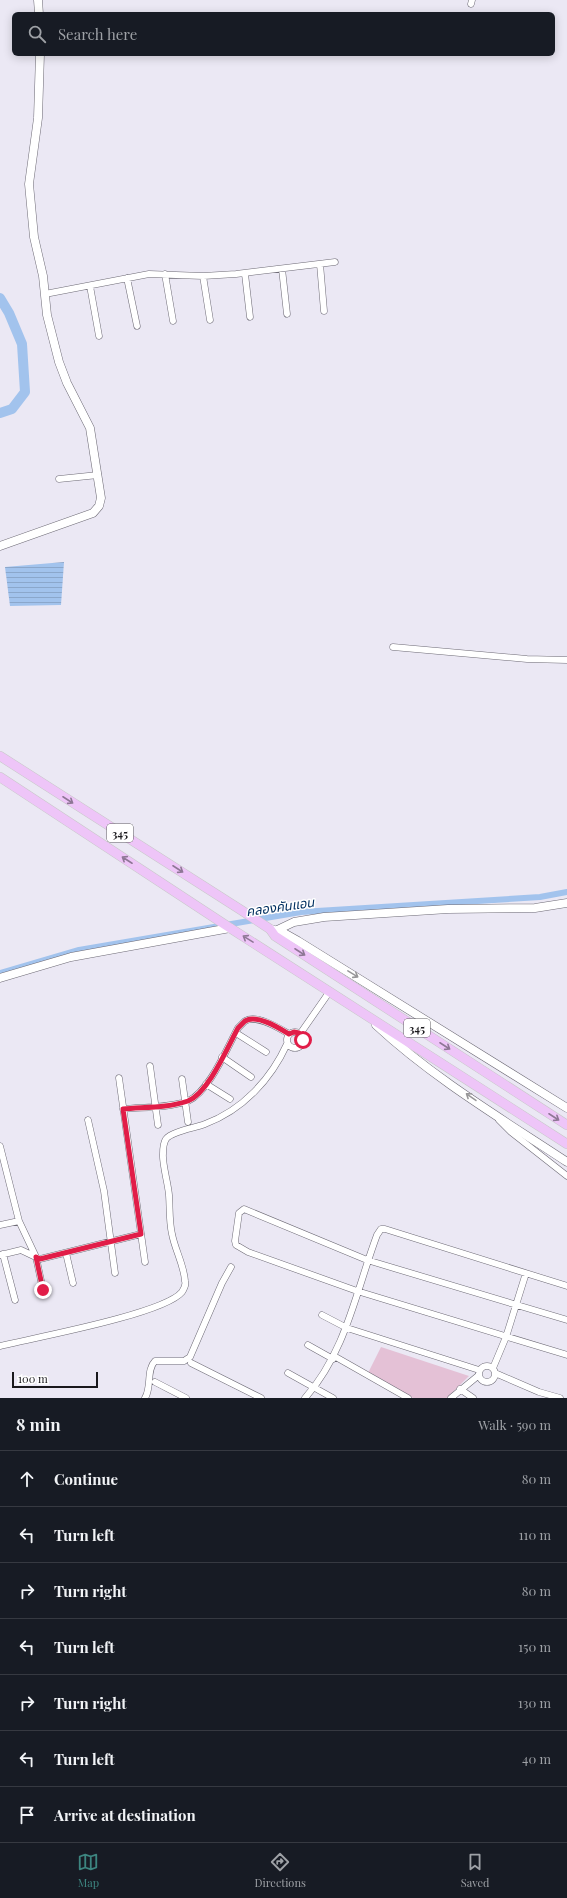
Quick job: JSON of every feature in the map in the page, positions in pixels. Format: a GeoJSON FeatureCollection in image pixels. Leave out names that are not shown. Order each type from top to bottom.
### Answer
{"type":"FeatureCollection","features":[{"type":"Feature","properties":{"kind":"main road"},"geometry":{"type":"LineString","coordinates":[[0,749],[49,787]]}},
{"type":"Feature","properties":{"kind":"main road","name":"345"},"geometry":{"type":"LineString","coordinates":[[0,756],[271,929],[567,1126]]}},
{"type":"Feature","properties":{"kind":"main road","name":"345"},"geometry":{"type":"LineString","coordinates":[[0,777],[228,927],[567,1144]]}},
{"type":"Feature","properties":{"kind":"main road"},"geometry":{"type":"LineString","coordinates":[[0,783],[21,790]]}},
{"type":"Feature","properties":{"kind":"street"},"geometry":{"type":"LineString","coordinates":[[38,0],[40,12]]}},
{"type":"Feature","properties":{"kind":"street"},"geometry":{"type":"LineString","coordinates":[[0,546],[93,513],[101,498],[90,428],[67,383],[59,362],[47,315],[43,276],[34,237],[30,184],[38,118],[40,56]]}},
{"type":"Feature","properties":{"kind":"street"},"geometry":{"type":"LineString","coordinates":[[45,294],[149,274],[203,276],[245,274],[335,262]]}},
{"type":"Feature","properties":{"kind":"street"},"geometry":{"type":"LineString","coordinates":[[320,264],[324,311]]}},
{"type":"Feature","properties":{"kind":"street"},"geometry":{"type":"LineString","coordinates":[[282,269],[287,314]]}},
{"type":"Feature","properties":{"kind":"street"},"geometry":{"type":"LineString","coordinates":[[165,274],[173,321]]}},
{"type":"Feature","properties":{"kind":"street"},"geometry":{"type":"LineString","coordinates":[[245,274],[250,317]]}},
{"type":"Feature","properties":{"kind":"street"},"geometry":{"type":"LineString","coordinates":[[203,276],[210,320]]}},
{"type":"Feature","properties":{"kind":"street"},"geometry":{"type":"LineString","coordinates":[[127,278],[137,326]]}},
{"type":"Feature","properties":{"kind":"street"},"geometry":{"type":"LineString","coordinates":[[90,286],[99,336]]}},
{"type":"Feature","properties":{"kind":"street"},"geometry":{"type":"LineString","coordinates":[[59,479],[98,475]]}},
{"type":"Feature","properties":{"kind":"street"},"geometry":{"type":"LineString","coordinates":[[393,647],[567,660]]}},
{"type":"Feature","properties":{"kind":"street"},"geometry":{"type":"LineString","coordinates":[[271,929],[294,922],[324,917],[440,910],[535,908],[567,903]]}},
{"type":"Feature","properties":{"kind":"street"},"geometry":{"type":"LineString","coordinates":[[0,978],[77,956],[228,927]]}},
{"type":"Feature","properties":{"kind":"street","name":"345"},"geometry":{"type":"LineString","coordinates":[[271,929],[298,941],[567,1106]]}},
{"type":"Feature","properties":{"kind":"street"},"geometry":{"type":"LineString","coordinates":[[300,1034],[330,991]]}},
{"type":"Feature","properties":{"kind":"street","name":"345"},"geometry":{"type":"LineString","coordinates":[[363,1013],[413,1056],[565,1161]]}},
{"type":"Feature","properties":{"kind":"street"},"geometry":{"type":"LineString","coordinates":[[123,1109],[156,1106],[185,1101],[202,1090],[236,1033],[245,1021],[254,1020],[270,1023],[289,1034],[294,1032],[300,1034],[303,1040],[299,1047],[292,1047],[288,1044]]}},
{"type":"Feature","properties":{"kind":"street"},"geometry":{"type":"LineString","coordinates":[[236,1033],[266,1052]]}},
{"type":"Feature","properties":{"kind":"street"},"geometry":{"type":"LineString","coordinates":[[0,1346],[122,1318],[166,1302],[182,1292],[186,1283],[184,1271],[176,1250],[169,1217],[169,1196],[162,1155],[165,1140],[170,1135],[205,1124],[227,1114],[243,1103],[265,1080],[279,1062],[288,1044],[287,1039],[289,1034]]}},
{"type":"Feature","properties":{"kind":"street"},"geometry":{"type":"LineString","coordinates":[[222,1057],[252,1077]]}},
{"type":"Feature","properties":{"kind":"street"},"geometry":{"type":"LineString","coordinates":[[150,1066],[158,1126]]}},
{"type":"Feature","properties":{"kind":"street"},"geometry":{"type":"LineString","coordinates":[[119,1078],[145,1262]]}},
{"type":"Feature","properties":{"kind":"street"},"geometry":{"type":"LineString","coordinates":[[182,1079],[188,1122]]}},
{"type":"Feature","properties":{"kind":"street"},"geometry":{"type":"LineString","coordinates":[[206,1084],[230,1099]]}},
{"type":"Feature","properties":{"kind":"street"},"geometry":{"type":"LineString","coordinates":[[487,1108],[510,1132],[567,1176]]}},
{"type":"Feature","properties":{"kind":"street"},"geometry":{"type":"LineString","coordinates":[[88,1120],[104,1191],[114,1273]]}},
{"type":"Feature","properties":{"kind":"street"},"geometry":{"type":"LineString","coordinates":[[0,1146],[19,1220],[36,1257],[43,1290]]}},
{"type":"Feature","properties":{"kind":"street"},"geometry":{"type":"LineString","coordinates":[[567,1320],[367,1260],[244,1209],[239,1212],[235,1238],[236,1245],[248,1252],[357,1291],[567,1355]]}},
{"type":"Feature","properties":{"kind":"street"},"geometry":{"type":"LineString","coordinates":[[0,1225],[19,1220]]}},
{"type":"Feature","properties":{"kind":"street"},"geometry":{"type":"LineString","coordinates":[[304,1398],[314,1387],[333,1357],[347,1328],[367,1260],[378,1232],[385,1229],[567,1286]]}},
{"type":"Feature","properties":{"kind":"street"},"geometry":{"type":"LineString","coordinates":[[15,1300],[1,1254],[21,1250],[40,1259],[141,1234]]}},
{"type":"Feature","properties":{"kind":"street"},"geometry":{"type":"LineString","coordinates":[[66,1253],[73,1283]]}},
{"type":"Feature","properties":{"kind":"street"},"geometry":{"type":"LineString","coordinates":[[145,1398],[148,1391],[152,1367],[155,1361],[184,1361],[190,1357],[222,1283],[231,1267]]}},
{"type":"Feature","properties":{"kind":"street"},"geometry":{"type":"LineString","coordinates":[[322,1315],[347,1328],[479,1373],[482,1380],[488,1382],[493,1379],[494,1371],[526,1273]]}},
{"type":"Feature","properties":{"kind":"street"},"geometry":{"type":"LineString","coordinates":[[308,1345],[408,1398]]}},
{"type":"Feature","properties":{"kind":"street"},"geometry":{"type":"LineString","coordinates":[[191,1363],[261,1398]]}},
{"type":"Feature","properties":{"kind":"street"},"geometry":{"type":"LineString","coordinates":[[451,1398],[479,1373],[484,1366],[489,1366],[494,1371],[539,1392],[560,1398]]}},
{"type":"Feature","properties":{"kind":"street"},"geometry":{"type":"LineString","coordinates":[[288,1373],[333,1398]]}},
{"type":"Feature","properties":{"kind":"street"},"geometry":{"type":"LineString","coordinates":[[155,1382],[186,1398]]}},
{"type":"Feature","properties":{"kind":"street"},"geometry":{"type":"LineString","coordinates":[[460,1390],[473,1398]]}},
{"type":"Feature","properties":{"kind":"street"},"geometry":{"type":"LineString","coordinates":[[539,1392],[544,1398]]}},
{"type":"Feature","properties":{"kind":"shaded area"},"geometry":{"type":"Polygon","coordinates":[[[381,1347],[469,1376],[447,1398],[413,1398],[368,1373],[381,1347]]]}},
{"type":"Feature","properties":{"kind":"water"},"geometry":{"type":"Polygon","coordinates":[[[64,562],[61,605],[10,606],[5,567],[64,562]]]}},
{"type":"Feature","properties":{"kind":"waterway"},"geometry":{"type":"LineString","coordinates":[[0,298],[9,313],[22,344],[25,392],[12,409],[0,413]]}},
{"type":"Feature","properties":{"kind":"waterway","name":"คลองคันแอน"},"geometry":{"type":"LineString","coordinates":[[0,973],[79,950],[301,912],[540,897],[567,892]]}},
{"type":"Feature","properties":{"kind":"route"},"geometry":{"type":"LineString","coordinates":[[43,1290],[36,1257],[40,1259],[141,1234],[123,1109],[175,1104],[189,1100],[202,1090],[238,1028],[245,1021],[254,1020],[270,1023],[289,1034],[292,1032],[299,1033],[303,1040]]}}]}
